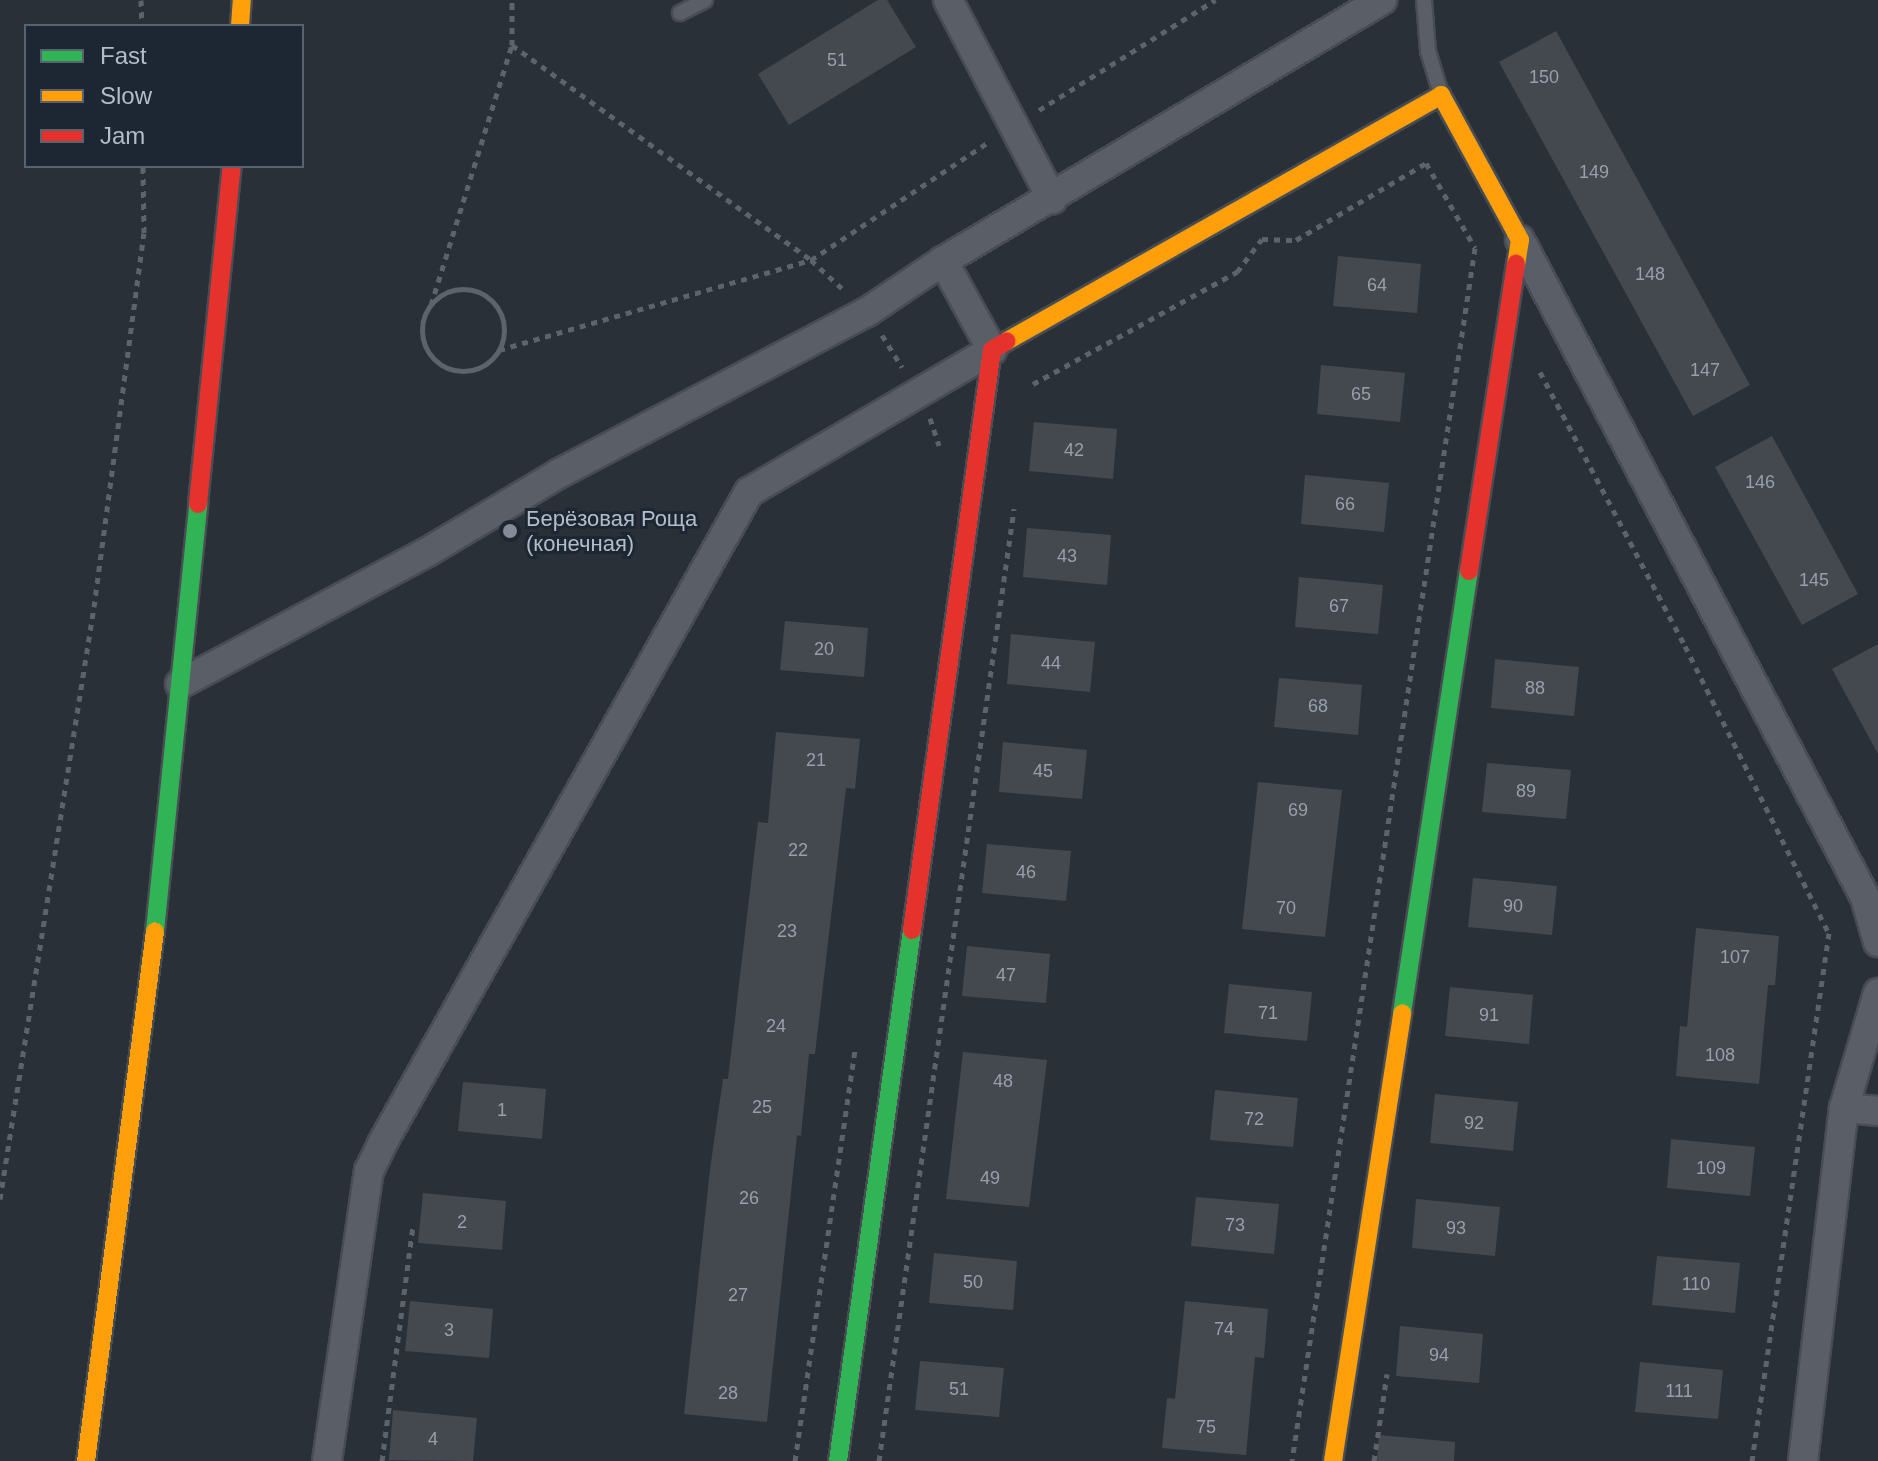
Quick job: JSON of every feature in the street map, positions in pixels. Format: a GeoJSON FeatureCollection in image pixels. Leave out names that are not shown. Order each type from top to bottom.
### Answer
{"type":"FeatureCollection","features":[{"type":"Feature","properties":{"kind":"street"},"geometry":{"type":"LineString","coordinates":[[240,24],[242,0]]}},
{"type":"Feature","properties":{"kind":"street"},"geometry":{"type":"LineString","coordinates":[[948,0],[1052,199]]}},
{"type":"Feature","properties":{"kind":"street"},"geometry":{"type":"LineString","coordinates":[[180,684],[429,551],[560,473],[867,312],[943,261],[1052,199],[1382,0]]}},
{"type":"Feature","properties":{"kind":"street"},"geometry":{"type":"LineString","coordinates":[[327,1461],[369,1171],[749,492],[1441,95],[1865,897],[1878,942]]}},
{"type":"Feature","properties":{"kind":"street"},"geometry":{"type":"LineString","coordinates":[[86,1461],[158,906],[232,168]]}},
{"type":"Feature","properties":{"kind":"street"},"geometry":{"type":"LineString","coordinates":[[1333,1461],[1520,240]]}},
{"type":"Feature","properties":{"kind":"street"},"geometry":{"type":"LineString","coordinates":[[838,1461],[992,350],[943,261]]}},
{"type":"Feature","properties":{"kind":"street"},"geometry":{"type":"LineString","coordinates":[[1803,1461],[1844,1108],[1878,993]]}},
{"type":"Feature","properties":{"kind":"street"},"geometry":{"type":"LineString","coordinates":[[1844,1108],[1878,1111]]}},
{"type":"Feature","properties":{"kind":"lane"},"geometry":{"type":"LineString","coordinates":[[680,13],[705,0]]}},
{"type":"Feature","properties":{"kind":"lane"},"geometry":{"type":"LineString","coordinates":[[1424,0],[1428,51],[1441,95]]}},
{"type":"Feature","properties":{"kind":"path"},"geometry":{"type":"LineString","coordinates":[[141,0],[142,24]]}},
{"type":"Feature","properties":{"kind":"path"},"geometry":{"type":"LineString","coordinates":[[512,0],[512,45],[422,330],[431,355],[440,364],[464,371],[477,368],[499,350],[811,260]]}},
{"type":"Feature","properties":{"kind":"path"},"geometry":{"type":"LineString","coordinates":[[512,45],[811,260],[867,312],[919,392],[940,442],[938,458]]}},
{"type":"Feature","properties":{"kind":"path"},"geometry":{"type":"LineString","coordinates":[[1033,384],[1237,272],[1262,239],[1296,240],[1426,163],[1475,248],[1292,1461]]}},
{"type":"Feature","properties":{"kind":"path"},"geometry":{"type":"LineString","coordinates":[[0,1199],[97,591],[144,233],[143,168]]}},
{"type":"Feature","properties":{"kind":"path"},"geometry":{"type":"LineString","coordinates":[[431,305],[453,290],[480,293],[500,311],[504,324],[499,350]]}},
{"type":"Feature","properties":{"kind":"path"},"geometry":{"type":"LineString","coordinates":[[1538,384],[1540,369],[1829,933],[1752,1461]]}},
{"type":"Feature","properties":{"kind":"path"},"geometry":{"type":"LineString","coordinates":[[879,1461],[1014,509]]}},
{"type":"Feature","properties":{"kind":"path"},"geometry":{"type":"LineString","coordinates":[[795,1461],[857,1035]]}},
{"type":"Feature","properties":{"kind":"path"},"geometry":{"type":"LineString","coordinates":[[382,1461],[413,1227]]}},
{"type":"Feature","properties":{"kind":"path"},"geometry":{"type":"LineString","coordinates":[[1374,1461],[1388,1366]]}},
{"type":"Feature","properties":{"kind":"building"},"geometry":{"type":"Polygon","coordinates":[[[878,0],[887,0],[916,47],[789,125],[758,74],[878,0]]]}},
{"type":"Feature","properties":{"kind":"building"},"geometry":{"type":"Polygon","coordinates":[[[1556,31],[1750,385],[1693,416],[1499,62],[1556,31]]]}},
{"type":"Feature","properties":{"kind":"building"},"geometry":{"type":"Polygon","coordinates":[[[1338,256],[1421,264],[1417,313],[1333,306],[1338,256]]]}},
{"type":"Feature","properties":{"kind":"building"},"geometry":{"type":"Polygon","coordinates":[[[1321,365],[1405,373],[1400,422],[1317,414],[1321,365]]]}},
{"type":"Feature","properties":{"kind":"building"},"geometry":{"type":"Polygon","coordinates":[[[1034,422],[1117,429],[1113,479],[1029,471],[1034,422]]]}},
{"type":"Feature","properties":{"kind":"building"},"geometry":{"type":"Polygon","coordinates":[[[1772,436],[1858,594],[1802,625],[1715,467],[1772,436]]]}},
{"type":"Feature","properties":{"kind":"building"},"geometry":{"type":"Polygon","coordinates":[[[1305,475],[1389,483],[1384,532],[1301,524],[1305,475]]]}},
{"type":"Feature","properties":{"kind":"building"},"geometry":{"type":"Polygon","coordinates":[[[1027,528],[1111,535],[1107,585],[1023,577],[1027,528]]]}},
{"type":"Feature","properties":{"kind":"building"},"geometry":{"type":"Polygon","coordinates":[[[1299,577],[1383,585],[1378,634],[1295,627],[1299,577]]]}},
{"type":"Feature","properties":{"kind":"building"},"geometry":{"type":"Polygon","coordinates":[[[785,621],[868,628],[864,677],[780,670],[785,621]]]}},
{"type":"Feature","properties":{"kind":"building"},"geometry":{"type":"Polygon","coordinates":[[[1011,634],[1095,642],[1090,692],[1007,684],[1011,634]]]}},
{"type":"Feature","properties":{"kind":"building"},"geometry":{"type":"Polygon","coordinates":[[[1878,644],[1878,754],[1832,669],[1878,644]]]}},
{"type":"Feature","properties":{"kind":"building"},"geometry":{"type":"Polygon","coordinates":[[[1495,659],[1579,667],[1574,716],[1491,708],[1495,659]]]}},
{"type":"Feature","properties":{"kind":"building"},"geometry":{"type":"Polygon","coordinates":[[[1279,678],[1362,685],[1358,735],[1274,727],[1279,678]]]}},
{"type":"Feature","properties":{"kind":"building"},"geometry":{"type":"Polygon","coordinates":[[[776,732],[860,739],[855,789],[846,788],[815,1054],[809,1054],[801,1136],[797,1135],[767,1422],[684,1414],[710,1169],[723,1079],[728,1079],[758,822],[768,823],[776,732]]]}},
{"type":"Feature","properties":{"kind":"building"},"geometry":{"type":"Polygon","coordinates":[[[1003,742],[1087,750],[1082,799],[999,792],[1003,742]]]}},
{"type":"Feature","properties":{"kind":"building"},"geometry":{"type":"Polygon","coordinates":[[[1487,763],[1571,770],[1566,819],[1482,812],[1487,763]]]}},
{"type":"Feature","properties":{"kind":"building"},"geometry":{"type":"Polygon","coordinates":[[[1258,782],[1342,790],[1325,937],[1242,929],[1258,782]]]}},
{"type":"Feature","properties":{"kind":"building"},"geometry":{"type":"Polygon","coordinates":[[[987,844],[1071,851],[1066,901],[982,893],[987,844]]]}},
{"type":"Feature","properties":{"kind":"building"},"geometry":{"type":"Polygon","coordinates":[[[1473,878],[1557,886],[1552,935],[1468,927],[1473,878]]]}},
{"type":"Feature","properties":{"kind":"building"},"geometry":{"type":"Polygon","coordinates":[[[1696,928],[1779,936],[1775,985],[1768,985],[1759,1084],[1676,1076],[1680,1026],[1687,1027],[1696,928]]]}},
{"type":"Feature","properties":{"kind":"building"},"geometry":{"type":"Polygon","coordinates":[[[967,946],[1050,954],[1046,1003],[962,996],[967,946]]]}},
{"type":"Feature","properties":{"kind":"building"},"geometry":{"type":"Polygon","coordinates":[[[1229,984],[1312,992],[1307,1041],[1224,1033],[1229,984]]]}},
{"type":"Feature","properties":{"kind":"building"},"geometry":{"type":"Polygon","coordinates":[[[1450,987],[1533,995],[1529,1044],[1445,1036],[1450,987]]]}},
{"type":"Feature","properties":{"kind":"building"},"geometry":{"type":"Polygon","coordinates":[[[963,1052],[1047,1060],[1029,1207],[946,1199],[963,1052]]]}},
{"type":"Feature","properties":{"kind":"building"},"geometry":{"type":"Polygon","coordinates":[[[463,1082],[546,1089],[542,1139],[458,1131],[463,1082]]]}},
{"type":"Feature","properties":{"kind":"building"},"geometry":{"type":"Polygon","coordinates":[[[1215,1090],[1298,1098],[1293,1147],[1210,1140],[1215,1090]]]}},
{"type":"Feature","properties":{"kind":"building"},"geometry":{"type":"Polygon","coordinates":[[[1435,1094],[1518,1102],[1513,1151],[1430,1143],[1435,1094]]]}},
{"type":"Feature","properties":{"kind":"building"},"geometry":{"type":"Polygon","coordinates":[[[1671,1139],[1755,1147],[1750,1196],[1667,1188],[1671,1139]]]}},
{"type":"Feature","properties":{"kind":"building"},"geometry":{"type":"Polygon","coordinates":[[[423,1193],[506,1201],[502,1250],[418,1243],[423,1193]]]}},
{"type":"Feature","properties":{"kind":"building"},"geometry":{"type":"Polygon","coordinates":[[[1196,1197],[1279,1204],[1274,1254],[1191,1246],[1196,1197]]]}},
{"type":"Feature","properties":{"kind":"building"},"geometry":{"type":"Polygon","coordinates":[[[1416,1199],[1500,1207],[1495,1256],[1412,1248],[1416,1199]]]}},
{"type":"Feature","properties":{"kind":"building"},"geometry":{"type":"Polygon","coordinates":[[[934,1253],[1017,1261],[1013,1310],[929,1303],[934,1253]]]}},
{"type":"Feature","properties":{"kind":"building"},"geometry":{"type":"Polygon","coordinates":[[[1657,1256],[1740,1263],[1735,1313],[1652,1305],[1657,1256]]]}},
{"type":"Feature","properties":{"kind":"building"},"geometry":{"type":"Polygon","coordinates":[[[410,1301],[493,1309],[489,1358],[405,1351],[410,1301]]]}},
{"type":"Feature","properties":{"kind":"building"},"geometry":{"type":"Polygon","coordinates":[[[1185,1301],[1268,1309],[1264,1358],[1255,1357],[1246,1455],[1162,1448],[1167,1398],[1175,1399],[1185,1301]]]}},
{"type":"Feature","properties":{"kind":"building"},"geometry":{"type":"Polygon","coordinates":[[[1400,1326],[1483,1334],[1479,1383],[1396,1376],[1400,1326]]]}},
{"type":"Feature","properties":{"kind":"building"},"geometry":{"type":"Polygon","coordinates":[[[920,1361],[1004,1368],[999,1417],[915,1410],[920,1361]]]}},
{"type":"Feature","properties":{"kind":"building"},"geometry":{"type":"Polygon","coordinates":[[[1640,1362],[1723,1370],[1718,1419],[1635,1412],[1640,1362]]]}},
{"type":"Feature","properties":{"kind":"building"},"geometry":{"type":"Polygon","coordinates":[[[393,1410],[477,1418],[473,1461],[389,1460],[393,1410]]]}},
{"type":"Feature","properties":{"kind":"building"},"geometry":{"type":"Polygon","coordinates":[[[1379,1435],[1455,1442],[1454,1461],[1377,1461],[1379,1435]]]}},
{"type":"Feature","properties":{"kind":"traffic: fast"},"geometry":{"type":"LineString","coordinates":[[155,931],[198,504]]}},
{"type":"Feature","properties":{"kind":"traffic: fast"},"geometry":{"type":"LineString","coordinates":[[1402,1013],[1469,571]]}},
{"type":"Feature","properties":{"kind":"traffic: fast"},"geometry":{"type":"LineString","coordinates":[[838,1461],[912,930]]}},
{"type":"Feature","properties":{"kind":"traffic: slow"},"geometry":{"type":"LineString","coordinates":[[240,24],[242,0]]}},
{"type":"Feature","properties":{"kind":"traffic: slow"},"geometry":{"type":"LineString","coordinates":[[1007,341],[1441,95],[1520,240],[1516,264]]}},
{"type":"Feature","properties":{"kind":"traffic: slow"},"geometry":{"type":"LineString","coordinates":[[86,1461],[155,931]]}},
{"type":"Feature","properties":{"kind":"traffic: slow"},"geometry":{"type":"LineString","coordinates":[[1333,1461],[1402,1013]]}},
{"type":"Feature","properties":{"kind":"traffic: jam"},"geometry":{"type":"LineString","coordinates":[[198,504],[232,168]]}},
{"type":"Feature","properties":{"kind":"traffic: jam"},"geometry":{"type":"LineString","coordinates":[[1469,571],[1516,264]]}},
{"type":"Feature","properties":{"kind":"traffic: jam"},"geometry":{"type":"LineString","coordinates":[[912,930],[992,350],[1007,341]]}},
{"type":"Feature","properties":{"kind":"place","name":"Берёзовая Роща (конечная)"},"geometry":{"type":"Point","coordinates":[510,531]}}]}
